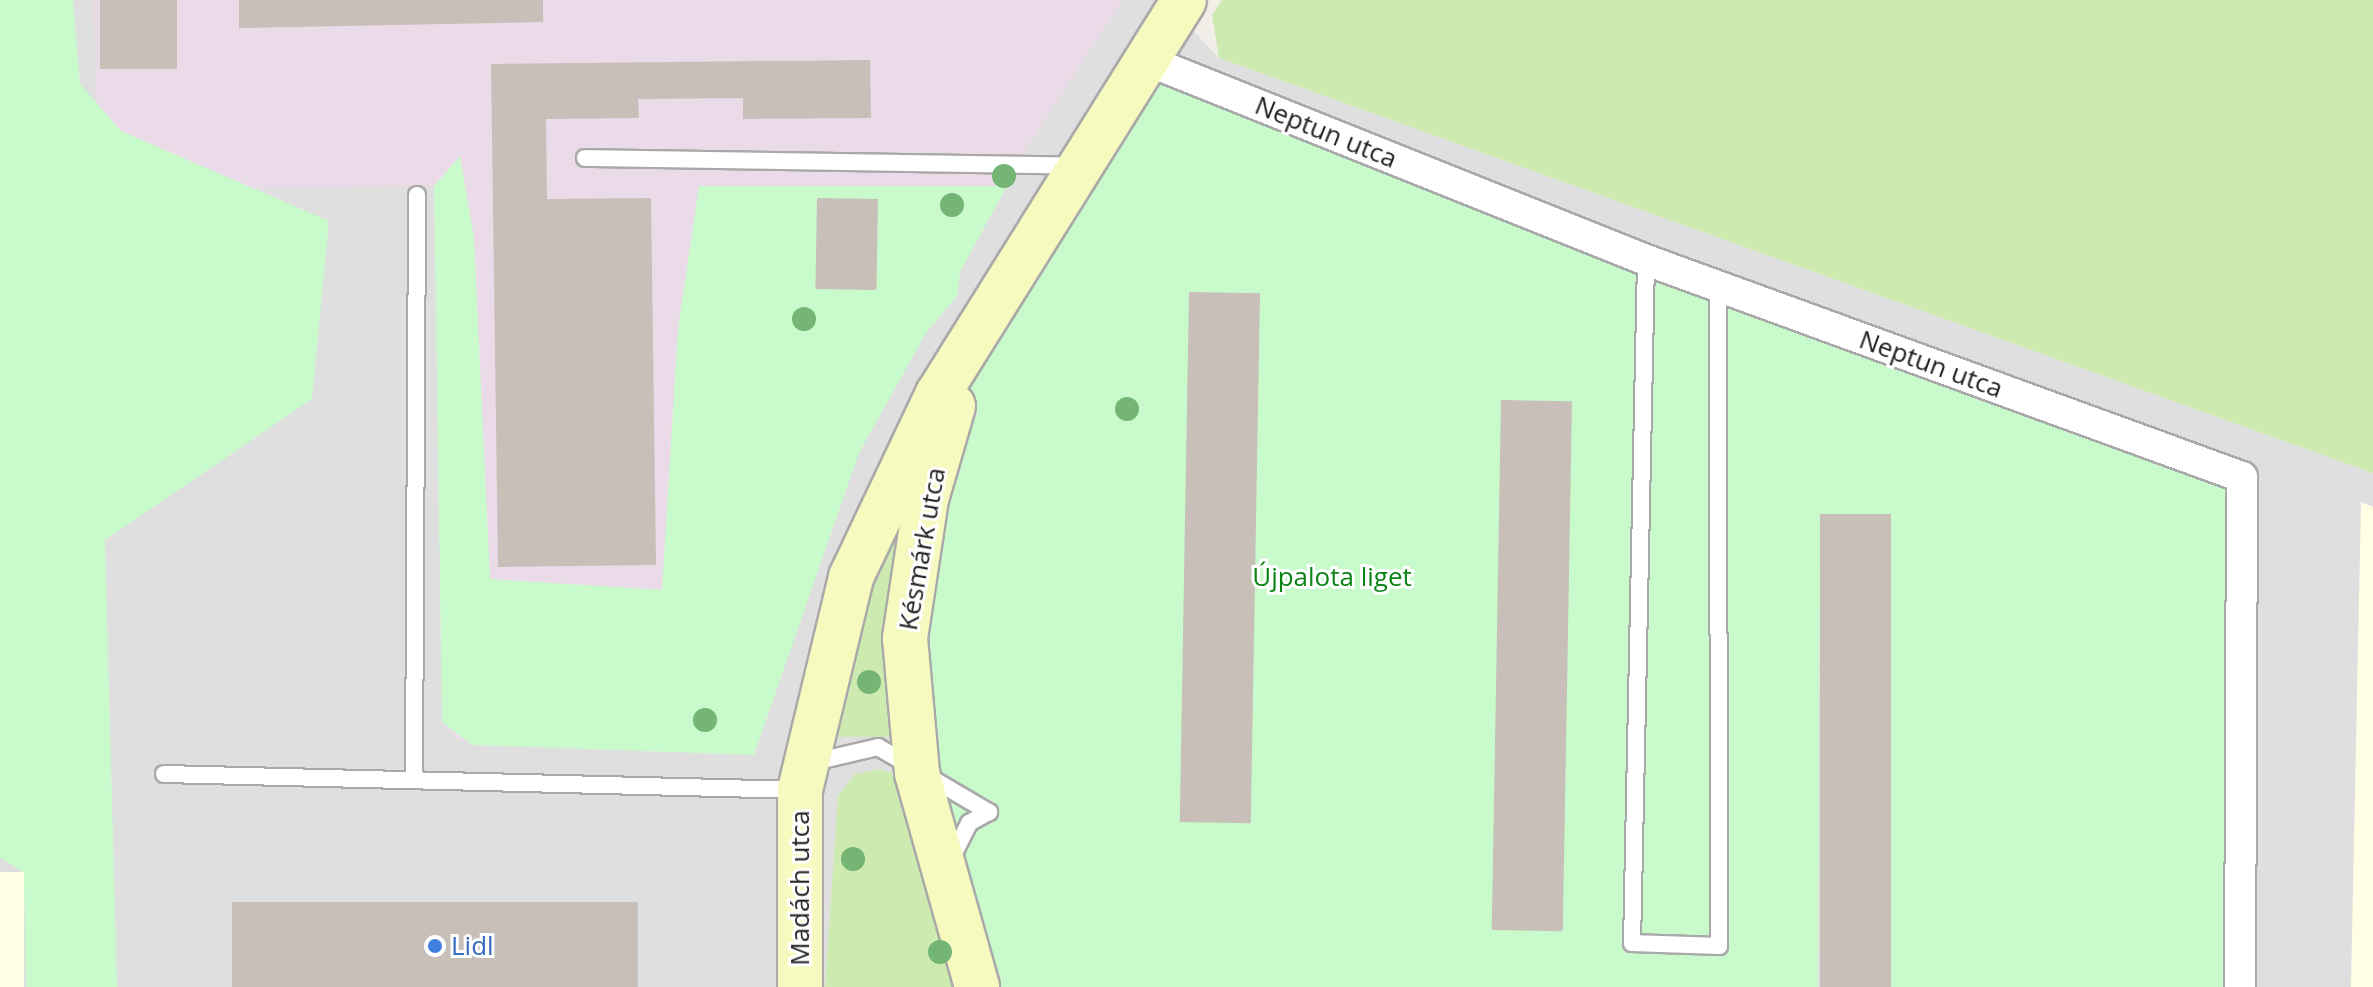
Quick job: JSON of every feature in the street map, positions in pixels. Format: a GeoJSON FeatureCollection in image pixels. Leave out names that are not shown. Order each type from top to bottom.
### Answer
{"type":"FeatureCollection","features":[{"type":"Feature","properties":{"kind":"street","name":"Késmárk utca"},"geometry":{"type":"LineString","coordinates":[[803,778],[851,577],[904,459],[994,303],[1184,0]]}},
{"type":"Feature","properties":{"kind":"street","name":"Neptun utca"},"geometry":{"type":"LineString","coordinates":[[1146,60],[1646,260],[2242,477],[2240,987]]}},
{"type":"Feature","properties":{"kind":"street","name":"Késmárk utca"},"geometry":{"type":"LineString","coordinates":[[977,987],[917,773],[905,638],[913,567],[952,409],[994,303]]}},
{"type":"Feature","properties":{"kind":"street","name":"Madách utca"},"geometry":{"type":"LineString","coordinates":[[800,987],[803,778]]}},
{"type":"Feature","properties":{"kind":"lane"},"geometry":{"type":"LineString","coordinates":[[585,158],[1079,166]]}},
{"type":"Feature","properties":{"kind":"lane"},"geometry":{"type":"LineString","coordinates":[[414,777],[417,195]]}},
{"type":"Feature","properties":{"kind":"lane"},"geometry":{"type":"LineString","coordinates":[[1646,260],[1632,943],[1719,946],[1718,286]]}},
{"type":"Feature","properties":{"kind":"lane"},"geometry":{"type":"LineString","coordinates":[[164,774],[803,778],[840,751],[878,747],[917,773],[989,812],[969,823],[953,849],[958,920]]}},
{"type":"Feature","properties":{"kind":"shaded area"},"geometry":{"type":"Polygon","coordinates":[[[0,0],[1164,0],[1219,58],[2373,473],[2373,987],[0,987],[0,0]]]}},
{"type":"Feature","properties":{"kind":"shaded area"},"geometry":{"type":"Polygon","coordinates":[[[94,0],[1123,0],[987,208],[852,443],[754,755],[472,745],[456,738],[442,722],[434,186],[98,189],[94,0]]]}},
{"type":"Feature","properties":{"kind":"shaded area"},"geometry":{"type":"Polygon","coordinates":[[[2361,502],[2373,507],[2373,987],[2351,987],[2361,502]]]}},
{"type":"Feature","properties":{"kind":"shaded area"},"geometry":{"type":"Polygon","coordinates":[[[0,872],[24,872],[24,987],[0,987],[0,872]]]}},
{"type":"Feature","properties":{"kind":"green space"},"geometry":{"type":"Polygon","coordinates":[[[0,0],[73,0],[80,84],[121,131],[329,221],[312,399],[105,540],[117,987],[26,987],[24,873],[0,857],[0,0]]]}},
{"type":"Feature","properties":{"kind":"green space"},"geometry":{"type":"Polygon","coordinates":[[[1222,0],[2373,0],[2373,473],[1219,58],[1212,15],[1222,0]]]}},
{"type":"Feature","properties":{"kind":"green space","name":"Újpalota liget"},"geometry":{"type":"Polygon","coordinates":[[[1146,60],[2242,477],[2240,987],[1890,987],[1891,514],[1820,514],[1818,987],[977,987],[905,638],[952,409],[1146,60]]]}},
{"type":"Feature","properties":{"kind":"green space"},"geometry":{"type":"Polygon","coordinates":[[[460,156],[474,238],[490,579],[662,590],[678,329],[699,186],[1007,186],[960,272],[957,296],[926,333],[859,453],[754,755],[472,745],[442,722],[434,186],[460,156]]]}},
{"type":"Feature","properties":{"kind":"green space"},"geometry":{"type":"Polygon","coordinates":[[[898,519],[904,520],[883,641],[892,737],[834,737],[874,566],[898,519]]]}},
{"type":"Feature","properties":{"kind":"green space"},"geometry":{"type":"Polygon","coordinates":[[[880,769],[895,774],[960,987],[825,987],[838,796],[855,774],[880,769]]]}},
{"type":"Feature","properties":{"kind":"building"},"geometry":{"type":"Polygon","coordinates":[[[100,0],[177,0],[177,69],[100,69],[100,0]]]}},
{"type":"Feature","properties":{"kind":"building"},"geometry":{"type":"Polygon","coordinates":[[[239,0],[543,0],[543,22],[239,28],[239,0]]]}},
{"type":"Feature","properties":{"kind":"building"},"geometry":{"type":"Polygon","coordinates":[[[870,60],[871,118],[743,119],[743,98],[638,99],[639,118],[546,119],[547,199],[651,198],[656,565],[498,567],[491,64],[870,60]]]}},
{"type":"Feature","properties":{"kind":"building"},"geometry":{"type":"Polygon","coordinates":[[[817,198],[878,199],[876,290],[815,289],[817,198]]]}},
{"type":"Feature","properties":{"kind":"building"},"geometry":{"type":"Polygon","coordinates":[[[1189,292],[1260,293],[1251,823],[1180,822],[1189,292]]]}},
{"type":"Feature","properties":{"kind":"building"},"geometry":{"type":"Polygon","coordinates":[[[1501,400],[1572,401],[1563,931],[1492,930],[1501,400]]]}},
{"type":"Feature","properties":{"kind":"building"},"geometry":{"type":"Polygon","coordinates":[[[1820,514],[1891,514],[1891,987],[1820,987],[1820,514]]]}},
{"type":"Feature","properties":{"kind":"building","name":"Lidl"},"geometry":{"type":"Polygon","coordinates":[[[232,902],[638,902],[638,987],[232,987],[232,902]]]}},
{"type":"Feature","properties":{"kind":"place","name":"Lidl"},"geometry":{"type":"Point","coordinates":[435,946]}}]}
